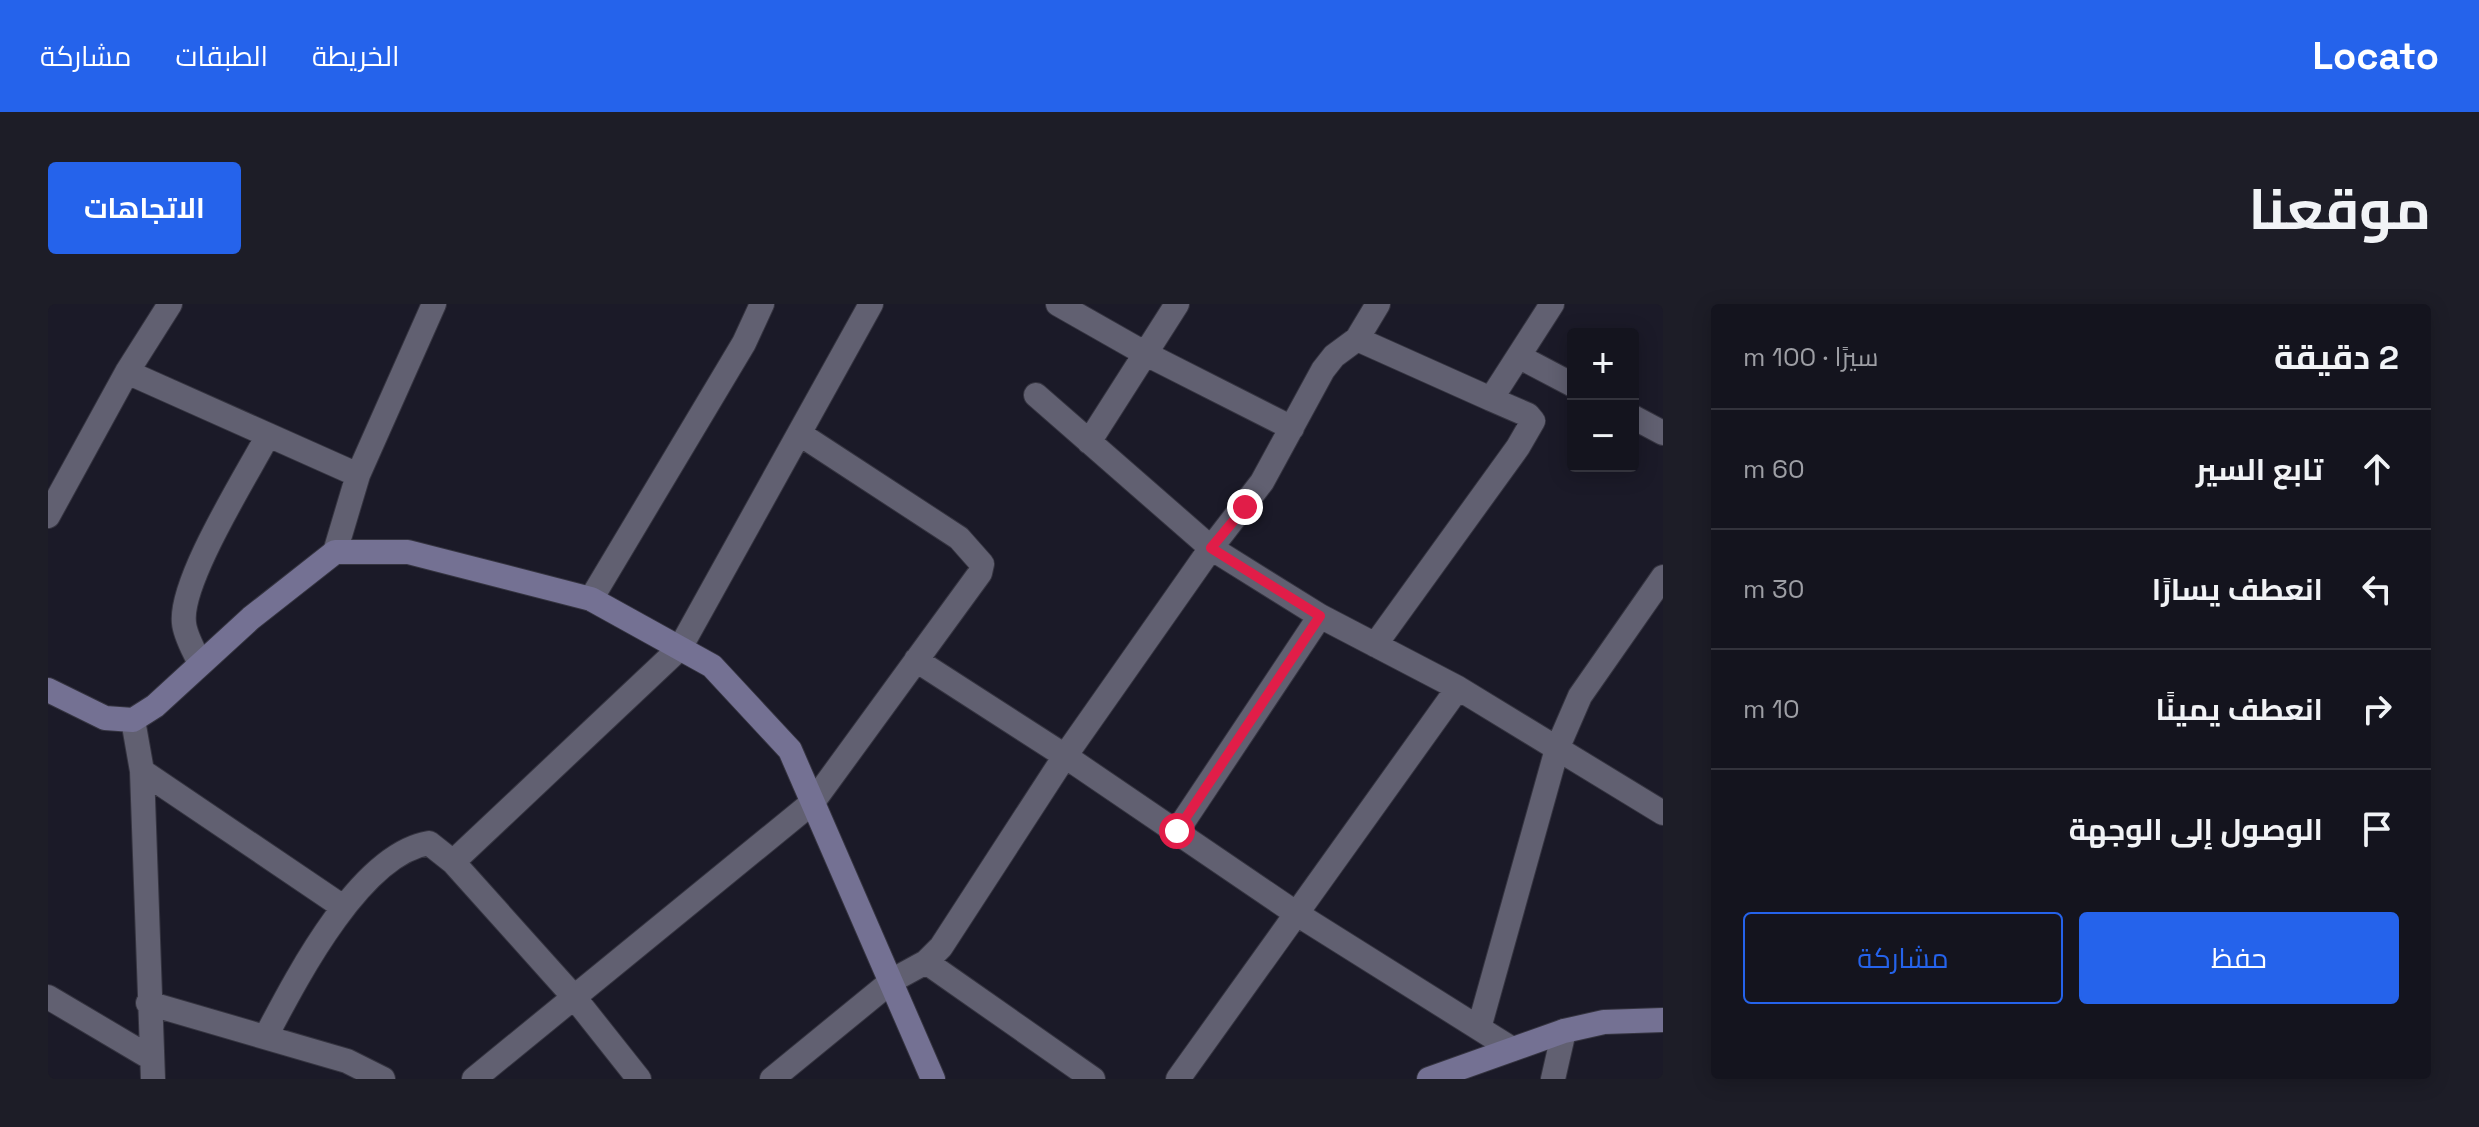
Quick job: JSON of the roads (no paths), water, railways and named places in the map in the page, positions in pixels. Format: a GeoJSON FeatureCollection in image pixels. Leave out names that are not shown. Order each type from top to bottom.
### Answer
{"type":"FeatureCollection","features":[{"type":"Feature","properties":{"kind":"street"},"geometry":{"type":"LineString","coordinates":[[48,516],[127,372],[170,304]]}},
{"type":"Feature","properties":{"kind":"street"},"geometry":{"type":"LineString","coordinates":[[48,690],[105,718],[133,720],[155,706],[251,618],[335,552],[358,475],[434,304]]}},
{"type":"Feature","properties":{"kind":"street"},"geometry":{"type":"LineString","coordinates":[[591,599],[744,343],[762,304]]}},
{"type":"Feature","properties":{"kind":"street"},"geometry":{"type":"LineString","coordinates":[[453,862],[680,648],[871,304]]}},
{"type":"Feature","properties":{"kind":"street"},"geometry":{"type":"LineString","coordinates":[[1058,304],[1146,354],[1292,428]]}},
{"type":"Feature","properties":{"kind":"street"},"geometry":{"type":"LineString","coordinates":[[1089,442],[1177,304]]}},
{"type":"Feature","properties":{"kind":"street"},"geometry":{"type":"LineString","coordinates":[[772,1079],[893,980],[926,962],[941,947],[1065,756],[1211,548],[1262,482],[1334,356],[1357,339],[1378,304]]}},
{"type":"Feature","properties":{"kind":"street"},"geometry":{"type":"LineString","coordinates":[[1491,399],[1552,304]]}},
{"type":"Feature","properties":{"kind":"street"},"geometry":{"type":"LineString","coordinates":[[1357,339],[1528,415],[1533,421],[1518,447],[1375,645]]}},
{"type":"Feature","properties":{"kind":"street"},"geometry":{"type":"LineString","coordinates":[[1520,357],[1567,382]]}},
{"type":"Feature","properties":{"kind":"street"},"geometry":{"type":"LineString","coordinates":[[127,372],[358,475]]}},
{"type":"Feature","properties":{"kind":"street"},"geometry":{"type":"LineString","coordinates":[[1036,395],[1211,548],[1320,616],[1458,688],[1663,813]]}},
{"type":"Feature","properties":{"kind":"street"},"geometry":{"type":"LineString","coordinates":[[1639,420],[1663,433]]}},
{"type":"Feature","properties":{"kind":"street"},"geometry":{"type":"LineString","coordinates":[[474,1079],[813,802],[980,573],[982,564],[959,538],[800,434]]}},
{"type":"Feature","properties":{"kind":"street"},"geometry":{"type":"LineString","coordinates":[[200,664],[183,623],[189,591],[200,562],[268,435]]}},
{"type":"Feature","properties":{"kind":"street"},"geometry":{"type":"LineString","coordinates":[[335,552],[408,552],[591,599],[712,666],[790,750],[893,980],[933,1079]]}},
{"type":"Feature","properties":{"kind":"street"},"geometry":{"type":"LineString","coordinates":[[1479,1028],[1557,749],[1580,696],[1663,577]]}},
{"type":"Feature","properties":{"kind":"street"},"geometry":{"type":"LineString","coordinates":[[1177,831],[1320,616]]}},
{"type":"Feature","properties":{"kind":"street"},"geometry":{"type":"LineString","coordinates":[[916,660],[1065,756],[1297,914],[1512,1049]]}},
{"type":"Feature","properties":{"kind":"street"},"geometry":{"type":"LineString","coordinates":[[1178,1079],[1458,688]]}},
{"type":"Feature","properties":{"kind":"street"},"geometry":{"type":"LineString","coordinates":[[133,720],[142,771],[152,1068]]}},
{"type":"Feature","properties":{"kind":"street"},"geometry":{"type":"LineString","coordinates":[[142,771],[343,907]]}},
{"type":"Feature","properties":{"kind":"street"},"geometry":{"type":"LineString","coordinates":[[266,1036],[306,961],[343,907],[383,868],[417,845],[429,843],[453,862],[574,997],[639,1079]]}},
{"type":"Feature","properties":{"kind":"street"},"geometry":{"type":"LineString","coordinates":[[926,962],[1093,1079]]}},
{"type":"Feature","properties":{"kind":"street"},"geometry":{"type":"LineString","coordinates":[[48,997],[152,1068]]}},
{"type":"Feature","properties":{"kind":"street"},"geometry":{"type":"LineString","coordinates":[[148,1003],[347,1061],[383,1079]]}},
{"type":"Feature","properties":{"kind":"street"},"geometry":{"type":"LineString","coordinates":[[1432,1078],[1564,1031],[1604,1022],[1663,1020]]}},
{"type":"Feature","properties":{"kind":"street"},"geometry":{"type":"LineString","coordinates":[[1553,1079],[1564,1031]]}}]}
